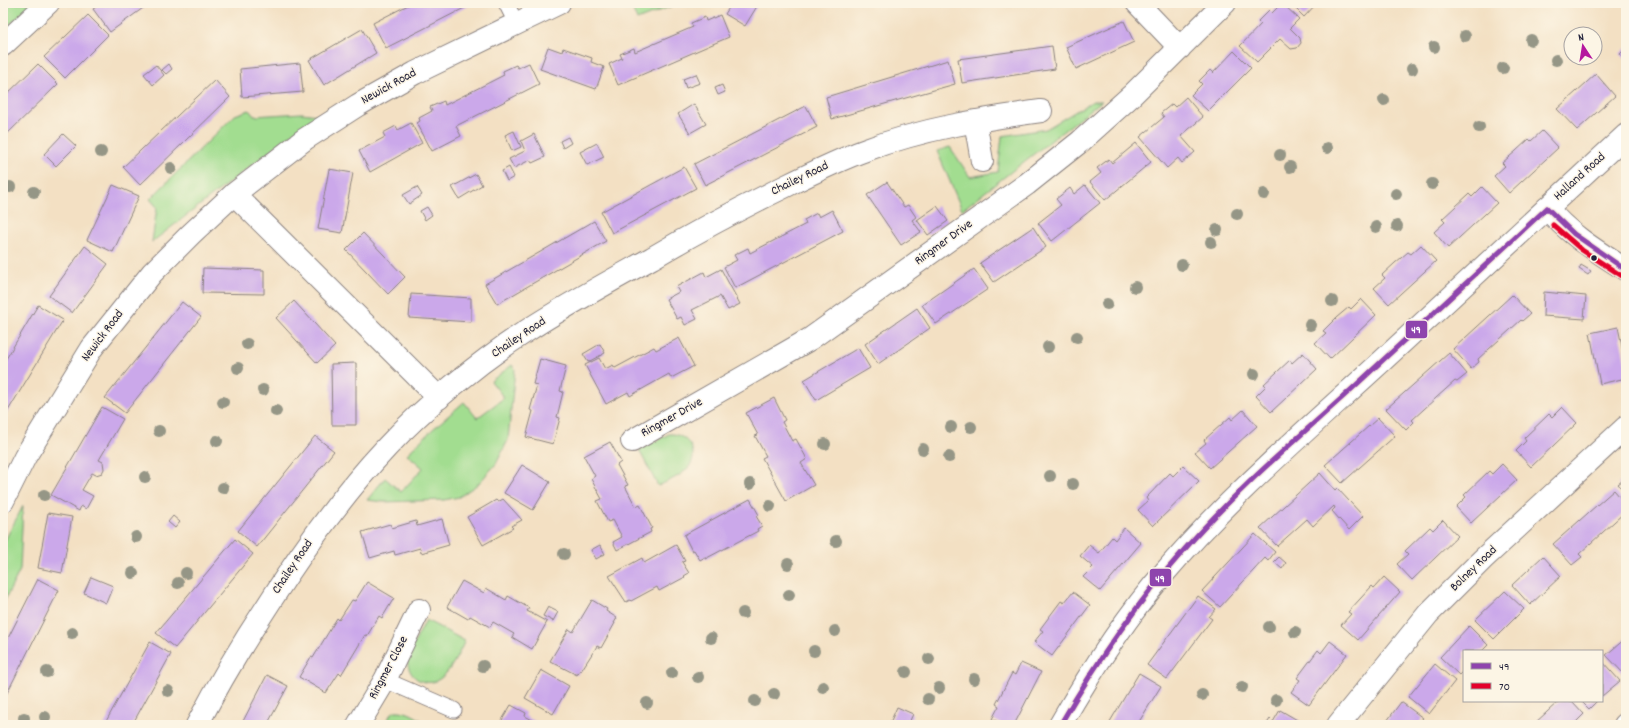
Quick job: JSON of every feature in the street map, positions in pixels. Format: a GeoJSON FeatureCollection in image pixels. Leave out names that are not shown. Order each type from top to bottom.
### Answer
{"type":"FeatureCollection","features":[{"type":"Feature","properties":{"kind":"street"},"geometry":{"type":"LineString","coordinates":[[3,45],[48,3]]}},
{"type":"Feature","properties":{"kind":"street","name":"Newick Road"},"geometry":{"type":"LineString","coordinates":[[3,501],[25,457],[92,348],[152,273],[234,194],[305,139],[358,105],[415,73],[559,3]]}},
{"type":"Feature","properties":{"kind":"street"},"geometry":{"type":"LineString","coordinates":[[1137,3],[1180,48]]}},
{"type":"Feature","properties":{"kind":"street","name":"Ringmer Drive"},"geometry":{"type":"LineString","coordinates":[[632,440],[810,340],[1027,184],[1081,141],[1132,96],[1225,3]]}},
{"type":"Feature","properties":{"kind":"street","name":"Chailey Road"},"geometry":{"type":"LineString","coordinates":[[197,725],[210,700],[287,574],[346,493],[388,445],[439,398],[503,347],[526,331],[686,238],[755,201],[838,161],[868,149],[911,136],[975,121],[1041,111]]}},
{"type":"Feature","properties":{"kind":"street"},"geometry":{"type":"LineString","coordinates":[[975,121],[982,161]]}},
{"type":"Feature","properties":{"kind":"street","name":"Halland Road"},"geometry":{"type":"LineString","coordinates":[[1060,725],[1084,684],[1128,617],[1164,572],[1204,528],[1282,453],[1626,135]]}},
{"type":"Feature","properties":{"kind":"street"},"geometry":{"type":"LineString","coordinates":[[234,194],[439,398]]}},
{"type":"Feature","properties":{"kind":"street"},"geometry":{"type":"LineString","coordinates":[[1547,208],[1557,220],[1586,244],[1626,270]]}},
{"type":"Feature","properties":{"kind":"street","name":"Bolney Road"},"geometry":{"type":"LineString","coordinates":[[1338,725],[1428,614],[1483,559],[1626,427]]}},
{"type":"Feature","properties":{"kind":"street","name":"Ringmer Close"},"geometry":{"type":"LineString","coordinates":[[358,725],[385,680],[419,610]]}},
{"type":"Feature","properties":{"kind":"lane"},"geometry":{"type":"LineString","coordinates":[[506,3],[516,23]]}},
{"type":"Feature","properties":{"kind":"lane"},"geometry":{"type":"LineString","coordinates":[[385,680],[454,710]]}},
{"type":"Feature","properties":{"kind":"green space"},"geometry":{"type":"Polygon","coordinates":[[[3,3],[33,3],[3,31],[3,3]]]}},
{"type":"Feature","properties":{"kind":"green space"},"geometry":{"type":"Polygon","coordinates":[[[630,3],[676,3],[677,4],[637,20],[630,3]]]}},
{"type":"Feature","properties":{"kind":"green space"},"geometry":{"type":"Polygon","coordinates":[[[1093,101],[1102,101],[962,210],[937,151],[950,147],[970,177],[998,172],[1002,136],[1046,129],[1093,101]]]}},
{"type":"Feature","properties":{"kind":"green space"},"geometry":{"type":"Polygon","coordinates":[[[249,110],[254,116],[302,113],[317,115],[152,242],[157,207],[150,199],[235,115],[249,110]]]}},
{"type":"Feature","properties":{"kind":"green space"},"geometry":{"type":"Polygon","coordinates":[[[512,365],[515,369],[508,440],[496,464],[478,484],[459,497],[444,500],[384,502],[367,500],[385,478],[401,492],[423,468],[407,454],[464,402],[477,418],[504,398],[491,381],[512,365]]]}},
{"type":"Feature","properties":{"kind":"green space"},"geometry":{"type":"Polygon","coordinates":[[[669,434],[676,435],[686,440],[692,450],[692,462],[685,471],[658,486],[639,450],[669,434]]]}},
{"type":"Feature","properties":{"kind":"green space"},"geometry":{"type":"Polygon","coordinates":[[[23,506],[20,570],[3,604],[3,544],[23,506]]]}},
{"type":"Feature","properties":{"kind":"green space"},"geometry":{"type":"Polygon","coordinates":[[[426,620],[465,641],[447,672],[434,682],[426,682],[417,679],[412,675],[408,667],[407,657],[426,620]]]}},
{"type":"Feature","properties":{"kind":"green space"},"geometry":{"type":"Polygon","coordinates":[[[395,711],[409,713],[428,725],[390,725],[386,722],[395,711]]]}},
{"type":"Feature","properties":{"kind":"building"},"geometry":{"type":"Polygon","coordinates":[[[102,3],[150,3],[110,32],[93,9],[102,3]]]}},
{"type":"Feature","properties":{"kind":"building"},"geometry":{"type":"Polygon","coordinates":[[[412,3],[474,3],[386,48],[373,23],[412,3]]]}},
{"type":"Feature","properties":{"kind":"building"},"geometry":{"type":"Polygon","coordinates":[[[732,3],[759,3],[745,26],[725,14],[732,3]]]}},
{"type":"Feature","properties":{"kind":"building"},"geometry":{"type":"Polygon","coordinates":[[[1282,3],[1299,19],[1290,28],[1300,38],[1301,43],[1297,48],[1291,49],[1280,39],[1257,62],[1240,46],[1261,24],[1258,21],[1269,10],[1272,13],[1282,3]]]}},
{"type":"Feature","properties":{"kind":"building"},"geometry":{"type":"Polygon","coordinates":[[[1290,3],[1317,3],[1304,17],[1290,3]]]}},
{"type":"Feature","properties":{"kind":"building"},"geometry":{"type":"Polygon","coordinates":[[[88,15],[108,35],[65,78],[44,57],[88,15]]]}},
{"type":"Feature","properties":{"kind":"building"},"geometry":{"type":"Polygon","coordinates":[[[720,15],[729,37],[618,85],[609,64],[622,58],[620,54],[634,48],[635,52],[693,27],[691,23],[705,17],[706,21],[720,15]]]}},
{"type":"Feature","properties":{"kind":"building"},"geometry":{"type":"Polygon","coordinates":[[[1124,21],[1134,42],[1076,69],[1066,47],[1124,21]]]}},
{"type":"Feature","properties":{"kind":"building"},"geometry":{"type":"Polygon","coordinates":[[[362,29],[376,53],[324,85],[309,60],[362,29]]]}},
{"type":"Feature","properties":{"kind":"building"},"geometry":{"type":"Polygon","coordinates":[[[1052,46],[1055,69],[962,83],[958,59],[1052,46]]]}},
{"type":"Feature","properties":{"kind":"building"},"geometry":{"type":"Polygon","coordinates":[[[548,47],[562,52],[563,48],[592,58],[591,62],[604,67],[596,89],[540,69],[548,47]]]}},
{"type":"Feature","properties":{"kind":"building"},"geometry":{"type":"Polygon","coordinates":[[[1626,48],[1626,61],[1620,54],[1626,48]]]}},
{"type":"Feature","properties":{"kind":"building"},"geometry":{"type":"Polygon","coordinates":[[[1234,51],[1251,68],[1208,111],[1191,95],[1202,84],[1199,81],[1210,70],[1213,73],[1234,51]]]}},
{"type":"Feature","properties":{"kind":"building"},"geometry":{"type":"Polygon","coordinates":[[[948,60],[955,84],[832,119],[826,97],[948,60]]]}},
{"type":"Feature","properties":{"kind":"building"},"geometry":{"type":"Polygon","coordinates":[[[300,63],[303,92],[242,97],[240,69],[300,63]]]}},
{"type":"Feature","properties":{"kind":"building"},"geometry":{"type":"Polygon","coordinates":[[[529,63],[539,84],[456,126],[461,136],[432,151],[417,123],[420,121],[419,118],[432,111],[430,107],[444,101],[445,105],[504,75],[503,71],[516,65],[518,68],[529,63]]]}},
{"type":"Feature","properties":{"kind":"building"},"geometry":{"type":"Polygon","coordinates":[[[38,64],[58,84],[3,138],[3,98],[38,64]]]}},
{"type":"Feature","properties":{"kind":"building"},"geometry":{"type":"Polygon","coordinates":[[[169,64],[172,69],[166,74],[162,70],[169,64]]]}},
{"type":"Feature","properties":{"kind":"building"},"geometry":{"type":"Polygon","coordinates":[[[156,65],[164,75],[153,85],[144,74],[156,65]]]}},
{"type":"Feature","properties":{"kind":"building"},"geometry":{"type":"Polygon","coordinates":[[[696,74],[700,83],[686,88],[683,79],[696,74]]]}},
{"type":"Feature","properties":{"kind":"building"},"geometry":{"type":"Polygon","coordinates":[[[1596,74],[1615,96],[1577,130],[1557,109],[1596,74]]]}},
{"type":"Feature","properties":{"kind":"building"},"geometry":{"type":"Polygon","coordinates":[[[215,80],[230,97],[140,185],[123,167],[215,80]]]}},
{"type":"Feature","properties":{"kind":"building"},"geometry":{"type":"Polygon","coordinates":[[[722,85],[725,92],[718,95],[715,88],[722,85]]]}},
{"type":"Feature","properties":{"kind":"building"},"geometry":{"type":"Polygon","coordinates":[[[1186,97],[1203,117],[1181,136],[1195,152],[1182,163],[1178,158],[1167,168],[1140,137],[1164,117],[1161,113],[1172,104],[1175,107],[1186,97]]]}},
{"type":"Feature","properties":{"kind":"building"},"geometry":{"type":"Polygon","coordinates":[[[694,104],[706,124],[690,133],[678,114],[694,104]]]}},
{"type":"Feature","properties":{"kind":"building"},"geometry":{"type":"Polygon","coordinates":[[[806,106],[817,127],[705,185],[694,164],[806,106]]]}},
{"type":"Feature","properties":{"kind":"building"},"geometry":{"type":"Polygon","coordinates":[[[411,123],[422,143],[370,172],[359,151],[385,137],[383,133],[396,126],[398,130],[411,123]]]}},
{"type":"Feature","properties":{"kind":"building"},"geometry":{"type":"Polygon","coordinates":[[[514,131],[521,147],[512,151],[505,135],[514,131]]]}},
{"type":"Feature","properties":{"kind":"building"},"geometry":{"type":"Polygon","coordinates":[[[1542,131],[1558,148],[1509,193],[1494,176],[1505,166],[1502,163],[1529,139],[1531,141],[1542,131]]]}},
{"type":"Feature","properties":{"kind":"building"},"geometry":{"type":"Polygon","coordinates":[[[63,134],[76,146],[56,166],[44,154],[63,134]]]}},
{"type":"Feature","properties":{"kind":"building"},"geometry":{"type":"Polygon","coordinates":[[[534,134],[545,157],[532,163],[530,160],[514,168],[509,159],[525,151],[521,141],[534,134]]]}},
{"type":"Feature","properties":{"kind":"building"},"geometry":{"type":"Polygon","coordinates":[[[568,137],[571,143],[563,148],[560,141],[568,137]]]}},
{"type":"Feature","properties":{"kind":"building"},"geometry":{"type":"Polygon","coordinates":[[[597,143],[604,157],[587,165],[580,152],[597,143]]]}},
{"type":"Feature","properties":{"kind":"building"},"geometry":{"type":"Polygon","coordinates":[[[1136,143],[1151,162],[1105,200],[1090,182],[1101,173],[1097,168],[1109,159],[1112,163],[1136,143]]]}},
{"type":"Feature","properties":{"kind":"building"},"geometry":{"type":"Polygon","coordinates":[[[509,167],[514,177],[507,181],[502,171],[509,167]]]}},
{"type":"Feature","properties":{"kind":"building"},"geometry":{"type":"Polygon","coordinates":[[[684,167],[696,188],[612,233],[601,212],[684,167]]]}},
{"type":"Feature","properties":{"kind":"building"},"geometry":{"type":"Polygon","coordinates":[[[329,169],[353,173],[342,233],[318,229],[329,169]]]}},
{"type":"Feature","properties":{"kind":"building"},"geometry":{"type":"Polygon","coordinates":[[[476,174],[482,185],[459,199],[452,187],[476,174]]]}},
{"type":"Feature","properties":{"kind":"building"},"geometry":{"type":"Polygon","coordinates":[[[887,182],[904,207],[908,205],[916,217],[912,220],[921,232],[901,245],[867,195],[887,182]]]}},
{"type":"Feature","properties":{"kind":"building"},"geometry":{"type":"Polygon","coordinates":[[[113,185],[139,196],[113,252],[87,240],[113,185]]]}},
{"type":"Feature","properties":{"kind":"building"},"geometry":{"type":"Polygon","coordinates":[[[1085,185],[1100,203],[1052,241],[1038,223],[1061,205],[1056,199],[1070,188],[1074,194],[1085,185]]]}},
{"type":"Feature","properties":{"kind":"building"},"geometry":{"type":"Polygon","coordinates":[[[417,187],[422,195],[409,204],[403,195],[417,187]]]}},
{"type":"Feature","properties":{"kind":"building"},"geometry":{"type":"Polygon","coordinates":[[[1482,187],[1497,203],[1448,248],[1434,232],[1445,222],[1442,219],[1469,194],[1472,197],[1482,187]]]}},
{"type":"Feature","properties":{"kind":"building"},"geometry":{"type":"Polygon","coordinates":[[[937,206],[948,221],[928,235],[917,220],[937,206]]]}},
{"type":"Feature","properties":{"kind":"building"},"geometry":{"type":"Polygon","coordinates":[[[427,207],[432,215],[425,220],[420,211],[427,207]]]}},
{"type":"Feature","properties":{"kind":"building"},"geometry":{"type":"Polygon","coordinates":[[[832,210],[843,231],[735,288],[724,267],[737,260],[734,255],[748,248],[750,253],[806,224],[804,220],[817,213],[819,217],[832,210]]]}},
{"type":"Feature","properties":{"kind":"building"},"geometry":{"type":"Polygon","coordinates":[[[594,221],[606,241],[497,304],[485,284],[594,221]]]}},
{"type":"Feature","properties":{"kind":"building"},"geometry":{"type":"Polygon","coordinates":[[[1033,227],[1046,247],[994,282],[980,263],[1033,227]]]}},
{"type":"Feature","properties":{"kind":"building"},"geometry":{"type":"Polygon","coordinates":[[[363,233],[405,277],[388,294],[346,250],[363,233]]]}},
{"type":"Feature","properties":{"kind":"building"},"geometry":{"type":"Polygon","coordinates":[[[1421,245],[1436,261],[1389,304],[1374,288],[1385,278],[1382,275],[1395,263],[1408,252],[1411,254],[1421,245]]]}},
{"type":"Feature","properties":{"kind":"building"},"geometry":{"type":"Polygon","coordinates":[[[85,246],[108,264],[72,313],[49,296],[85,246]]]}},
{"type":"Feature","properties":{"kind":"building"},"geometry":{"type":"Polygon","coordinates":[[[1581,265],[1591,271],[1588,275],[1579,269],[1581,265]]]}},
{"type":"Feature","properties":{"kind":"building"},"geometry":{"type":"Polygon","coordinates":[[[203,268],[264,270],[264,294],[202,293],[203,268]]]}},
{"type":"Feature","properties":{"kind":"building"},"geometry":{"type":"Polygon","coordinates":[[[721,269],[740,304],[728,310],[720,296],[692,310],[697,319],[685,325],[681,317],[677,319],[666,299],[679,292],[676,287],[704,272],[706,277],[721,269]]]}},
{"type":"Feature","properties":{"kind":"building"},"geometry":{"type":"Polygon","coordinates":[[[974,269],[988,289],[936,324],[922,305],[974,269]]]}},
{"type":"Feature","properties":{"kind":"building"},"geometry":{"type":"Polygon","coordinates":[[[1544,292],[1586,296],[1584,319],[1543,316],[1544,292]]]}},
{"type":"Feature","properties":{"kind":"building"},"geometry":{"type":"Polygon","coordinates":[[[411,294],[471,298],[471,322],[409,318],[411,294]]]}},
{"type":"Feature","properties":{"kind":"building"},"geometry":{"type":"Polygon","coordinates":[[[1512,295],[1530,314],[1522,321],[1521,320],[1478,359],[1479,362],[1471,369],[1453,349],[1512,295]]]}},
{"type":"Feature","properties":{"kind":"building"},"geometry":{"type":"Polygon","coordinates":[[[1361,299],[1376,315],[1330,359],[1315,343],[1326,333],[1323,331],[1336,318],[1349,307],[1351,309],[1361,299]]]}},
{"type":"Feature","properties":{"kind":"building"},"geometry":{"type":"Polygon","coordinates":[[[294,301],[335,346],[317,363],[276,318],[294,301]]]}},
{"type":"Feature","properties":{"kind":"building"},"geometry":{"type":"Polygon","coordinates":[[[182,302],[201,317],[125,413],[105,398],[182,302]]]}},
{"type":"Feature","properties":{"kind":"building"},"geometry":{"type":"Polygon","coordinates":[[[38,305],[63,320],[3,419],[3,364],[38,305]]]}},
{"type":"Feature","properties":{"kind":"building"},"geometry":{"type":"Polygon","coordinates":[[[917,308],[930,328],[878,364],[865,344],[917,308]]]}},
{"type":"Feature","properties":{"kind":"building"},"geometry":{"type":"Polygon","coordinates":[[[1618,327],[1626,366],[1626,378],[1600,384],[1590,333],[1618,327]]]}},
{"type":"Feature","properties":{"kind":"building"},"geometry":{"type":"Polygon","coordinates":[[[679,338],[694,366],[671,378],[669,374],[630,396],[628,392],[606,404],[585,365],[599,358],[605,369],[613,365],[615,368],[654,347],[656,350],[679,338]]]}},
{"type":"Feature","properties":{"kind":"building"},"geometry":{"type":"Polygon","coordinates":[[[600,344],[605,353],[588,362],[583,354],[600,344]]]}},
{"type":"Feature","properties":{"kind":"building"},"geometry":{"type":"Polygon","coordinates":[[[858,348],[870,368],[816,400],[804,380],[858,348]]]}},
{"type":"Feature","properties":{"kind":"building"},"geometry":{"type":"Polygon","coordinates":[[[1303,353],[1317,369],[1271,412],[1256,396],[1266,386],[1264,384],[1290,360],[1292,363],[1303,353]]]}},
{"type":"Feature","properties":{"kind":"building"},"geometry":{"type":"Polygon","coordinates":[[[1449,353],[1467,374],[1457,382],[1455,381],[1412,420],[1414,422],[1406,430],[1386,409],[1449,353]]]}},
{"type":"Feature","properties":{"kind":"building"},"geometry":{"type":"Polygon","coordinates":[[[540,359],[566,366],[560,391],[563,392],[557,417],[560,418],[553,444],[526,437],[533,411],[530,410],[537,385],[533,384],[540,359]]]}},
{"type":"Feature","properties":{"kind":"building"},"geometry":{"type":"Polygon","coordinates":[[[356,363],[356,425],[332,425],[331,364],[356,363]]]}},
{"type":"Feature","properties":{"kind":"building"},"geometry":{"type":"Polygon","coordinates":[[[774,398],[785,420],[782,422],[792,441],[796,439],[807,459],[801,463],[814,485],[786,501],[762,458],[766,456],[755,436],[758,435],[746,413],[774,398]]]}},
{"type":"Feature","properties":{"kind":"building"},"geometry":{"type":"Polygon","coordinates":[[[102,407],[123,419],[99,460],[103,462],[104,469],[102,473],[96,475],[92,473],[82,490],[93,496],[86,509],[81,506],[79,511],[51,495],[102,407]]]}},
{"type":"Feature","properties":{"kind":"building"},"geometry":{"type":"Polygon","coordinates":[[[1562,407],[1577,423],[1531,467],[1516,451],[1526,441],[1524,438],[1549,414],[1552,417],[1562,407]]]}},
{"type":"Feature","properties":{"kind":"building"},"geometry":{"type":"Polygon","coordinates":[[[1243,410],[1257,426],[1210,468],[1195,452],[1206,443],[1204,440],[1230,417],[1232,420],[1243,410]]]}},
{"type":"Feature","properties":{"kind":"building"},"geometry":{"type":"Polygon","coordinates":[[[1378,418],[1395,436],[1342,483],[1325,465],[1378,418]]]}},
{"type":"Feature","properties":{"kind":"building"},"geometry":{"type":"Polygon","coordinates":[[[315,436],[334,451],[257,547],[238,531],[315,436]]]}},
{"type":"Feature","properties":{"kind":"building"},"geometry":{"type":"Polygon","coordinates":[[[610,442],[621,462],[617,465],[628,485],[625,486],[636,507],[640,505],[652,528],[650,529],[651,532],[617,550],[613,542],[622,537],[613,520],[608,522],[597,501],[602,499],[591,479],[595,476],[584,456],[610,442]]]}},
{"type":"Feature","properties":{"kind":"building"},"geometry":{"type":"Polygon","coordinates":[[[1502,464],[1517,480],[1471,523],[1456,507],[1466,497],[1464,495],[1489,471],[1492,474],[1502,464]]]}},
{"type":"Feature","properties":{"kind":"building"},"geometry":{"type":"Polygon","coordinates":[[[522,465],[550,482],[533,510],[504,493],[522,465]]]}},
{"type":"Feature","properties":{"kind":"building"},"geometry":{"type":"Polygon","coordinates":[[[1183,466],[1199,481],[1153,526],[1138,510],[1148,501],[1146,498],[1170,473],[1173,476],[1183,466]]]}},
{"type":"Feature","properties":{"kind":"building"},"geometry":{"type":"Polygon","coordinates":[[[1320,473],[1335,490],[1337,488],[1363,516],[1349,530],[1332,511],[1335,508],[1334,506],[1313,526],[1307,519],[1277,546],[1260,528],[1320,473]]]}},
{"type":"Feature","properties":{"kind":"building"},"geometry":{"type":"Polygon","coordinates":[[[1626,478],[1626,493],[1618,484],[1626,478]]]}},
{"type":"Feature","properties":{"kind":"building"},"geometry":{"type":"Polygon","coordinates":[[[1614,490],[1626,504],[1626,511],[1579,554],[1582,557],[1572,565],[1553,544],[1614,490]]]}},
{"type":"Feature","properties":{"kind":"building"},"geometry":{"type":"Polygon","coordinates":[[[503,499],[522,520],[511,526],[513,528],[483,545],[467,517],[496,500],[498,502],[503,499]]]}},
{"type":"Feature","properties":{"kind":"building"},"geometry":{"type":"Polygon","coordinates":[[[750,499],[759,515],[756,516],[762,526],[757,529],[758,531],[705,559],[705,557],[700,560],[694,550],[692,551],[684,535],[750,499]]]}},
{"type":"Feature","properties":{"kind":"building"},"geometry":{"type":"Polygon","coordinates":[[[48,513],[72,517],[62,573],[38,568],[48,513]]]}},
{"type":"Feature","properties":{"kind":"building"},"geometry":{"type":"Polygon","coordinates":[[[173,516],[180,522],[175,528],[168,522],[173,516]]]}},
{"type":"Feature","properties":{"kind":"building"},"geometry":{"type":"Polygon","coordinates":[[[442,519],[449,545],[421,553],[420,548],[395,555],[394,551],[370,558],[362,532],[390,524],[392,528],[416,521],[417,526],[442,519]]]}},
{"type":"Feature","properties":{"kind":"building"},"geometry":{"type":"Polygon","coordinates":[[[1443,520],[1458,536],[1412,580],[1397,564],[1408,554],[1405,551],[1430,527],[1433,530],[1443,520]]]}},
{"type":"Feature","properties":{"kind":"building"},"geometry":{"type":"Polygon","coordinates":[[[1124,528],[1141,543],[1100,591],[1083,577],[1093,567],[1080,556],[1089,545],[1099,553],[1112,537],[1115,540],[1124,528]]]}},
{"type":"Feature","properties":{"kind":"building"},"geometry":{"type":"Polygon","coordinates":[[[1255,534],[1275,552],[1268,561],[1265,558],[1220,607],[1202,591],[1255,534]]]}},
{"type":"Feature","properties":{"kind":"building"},"geometry":{"type":"Polygon","coordinates":[[[235,539],[253,554],[175,648],[156,633],[235,539]]]}},
{"type":"Feature","properties":{"kind":"building"},"geometry":{"type":"Polygon","coordinates":[[[600,545],[605,554],[596,559],[591,550],[600,545]]]}},
{"type":"Feature","properties":{"kind":"building"},"geometry":{"type":"Polygon","coordinates":[[[676,545],[685,561],[682,562],[689,573],[684,576],[685,577],[659,591],[657,587],[631,601],[626,602],[609,576],[642,558],[644,563],[676,545]]]}},
{"type":"Feature","properties":{"kind":"building"},"geometry":{"type":"Polygon","coordinates":[[[1543,556],[1561,576],[1530,605],[1512,585],[1543,556]]]}},
{"type":"Feature","properties":{"kind":"building"},"geometry":{"type":"Polygon","coordinates":[[[1279,557],[1286,563],[1282,569],[1274,562],[1279,557]]]}},
{"type":"Feature","properties":{"kind":"building"},"geometry":{"type":"Polygon","coordinates":[[[91,577],[113,586],[106,603],[84,593],[91,577]]]}},
{"type":"Feature","properties":{"kind":"building"},"geometry":{"type":"Polygon","coordinates":[[[1384,577],[1400,592],[1358,640],[1341,625],[1351,614],[1348,612],[1372,586],[1374,588],[1384,577]]]}},
{"type":"Feature","properties":{"kind":"building"},"geometry":{"type":"Polygon","coordinates":[[[38,579],[59,590],[6,695],[3,693],[3,648],[38,579]]]}},
{"type":"Feature","properties":{"kind":"building"},"geometry":{"type":"Polygon","coordinates":[[[462,581],[484,593],[486,588],[506,600],[508,596],[529,608],[527,611],[547,622],[532,649],[512,637],[514,634],[493,622],[490,627],[470,616],[468,619],[447,607],[462,581]]]}},
{"type":"Feature","properties":{"kind":"building"},"geometry":{"type":"Polygon","coordinates":[[[367,582],[394,598],[382,618],[379,616],[367,636],[365,635],[341,675],[339,673],[326,693],[299,677],[311,657],[313,658],[337,618],[339,620],[352,600],[355,601],[367,582]]]}},
{"type":"Feature","properties":{"kind":"building"},"geometry":{"type":"Polygon","coordinates":[[[1505,591],[1524,609],[1494,639],[1475,620],[1505,591]]]}},
{"type":"Feature","properties":{"kind":"building"},"geometry":{"type":"Polygon","coordinates":[[[1073,592],[1090,605],[1052,656],[1034,642],[1043,631],[1040,629],[1061,601],[1064,603],[1073,592]]]}},
{"type":"Feature","properties":{"kind":"building"},"geometry":{"type":"Polygon","coordinates":[[[1198,596],[1216,609],[1209,617],[1212,619],[1167,679],[1147,665],[1198,596]]]}},
{"type":"Feature","properties":{"kind":"building"},"geometry":{"type":"Polygon","coordinates":[[[592,600],[607,609],[606,611],[617,618],[601,648],[597,646],[577,675],[550,661],[569,629],[573,632],[592,600]]]}},
{"type":"Feature","properties":{"kind":"building"},"geometry":{"type":"Polygon","coordinates":[[[548,607],[558,612],[553,621],[543,616],[548,607]]]}},
{"type":"Feature","properties":{"kind":"building"},"geometry":{"type":"Polygon","coordinates":[[[1469,626],[1488,645],[1483,650],[1463,650],[1463,671],[1459,675],[1440,657],[1469,626]]]}},
{"type":"Feature","properties":{"kind":"building"},"geometry":{"type":"Polygon","coordinates":[[[1626,638],[1626,674],[1625,675],[1606,655],[1626,638]]]}},
{"type":"Feature","properties":{"kind":"building"},"geometry":{"type":"Polygon","coordinates":[[[1330,641],[1347,654],[1309,705],[1291,692],[1300,680],[1297,678],[1318,650],[1321,653],[1330,641]]]}},
{"type":"Feature","properties":{"kind":"building"},"geometry":{"type":"Polygon","coordinates":[[[150,642],[171,654],[132,725],[104,725],[150,642]]]}},
{"type":"Feature","properties":{"kind":"building"},"geometry":{"type":"Polygon","coordinates":[[[1603,662],[1620,681],[1603,695],[1603,662]]]}},
{"type":"Feature","properties":{"kind":"building"},"geometry":{"type":"Polygon","coordinates":[[[1021,663],[1041,672],[1014,725],[1004,725],[992,719],[999,706],[996,704],[1012,673],[1015,675],[1021,663]]]}},
{"type":"Feature","properties":{"kind":"building"},"geometry":{"type":"Polygon","coordinates":[[[1435,664],[1455,681],[1429,714],[1408,697],[1435,664]]]}},
{"type":"Feature","properties":{"kind":"building"},"geometry":{"type":"Polygon","coordinates":[[[541,670],[569,686],[553,714],[525,698],[541,670]]]}},
{"type":"Feature","properties":{"kind":"building"},"geometry":{"type":"Polygon","coordinates":[[[1139,673],[1161,686],[1137,725],[1108,725],[1139,673]]]}},
{"type":"Feature","properties":{"kind":"building"},"geometry":{"type":"Polygon","coordinates":[[[267,675],[288,686],[267,725],[241,725],[267,675]]]}},
{"type":"Feature","properties":{"kind":"building"},"geometry":{"type":"Polygon","coordinates":[[[1401,702],[1423,718],[1417,725],[1384,725],[1401,702]]]}},
{"type":"Feature","properties":{"kind":"building"},"geometry":{"type":"Polygon","coordinates":[[[1558,702],[1573,702],[1584,714],[1573,725],[1536,725],[1535,723],[1558,702]]]}},
{"type":"Feature","properties":{"kind":"building"},"geometry":{"type":"Polygon","coordinates":[[[1582,702],[1596,702],[1589,709],[1582,702]]]}},
{"type":"Feature","properties":{"kind":"building"},"geometry":{"type":"Polygon","coordinates":[[[511,705],[526,713],[525,716],[536,722],[534,725],[499,725],[511,705]]]}},
{"type":"Feature","properties":{"kind":"building"},"geometry":{"type":"Polygon","coordinates":[[[897,707],[913,714],[908,725],[889,725],[897,707]]]}},
{"type":"Feature","properties":{"kind":"building"},"geometry":{"type":"Polygon","coordinates":[[[1280,710],[1299,721],[1297,725],[1266,725],[1270,719],[1273,722],[1280,710]]]}},
{"type":"Feature","properties":{"kind":"transit line","name":"49"},"geometry":{"type":"LineString","coordinates":[[1547,208],[1574,234],[1626,270]]}},
{"type":"Feature","properties":{"kind":"transit line","name":"49"},"geometry":{"type":"LineString","coordinates":[[1060,725],[1102,657],[1149,591],[1204,528],[1267,465],[1355,386],[1547,208]]}},
{"type":"Feature","properties":{"kind":"transit line","name":"70"},"geometry":{"type":"LineString","coordinates":[[1553,225],[1582,250],[1622,276]]}}]}
